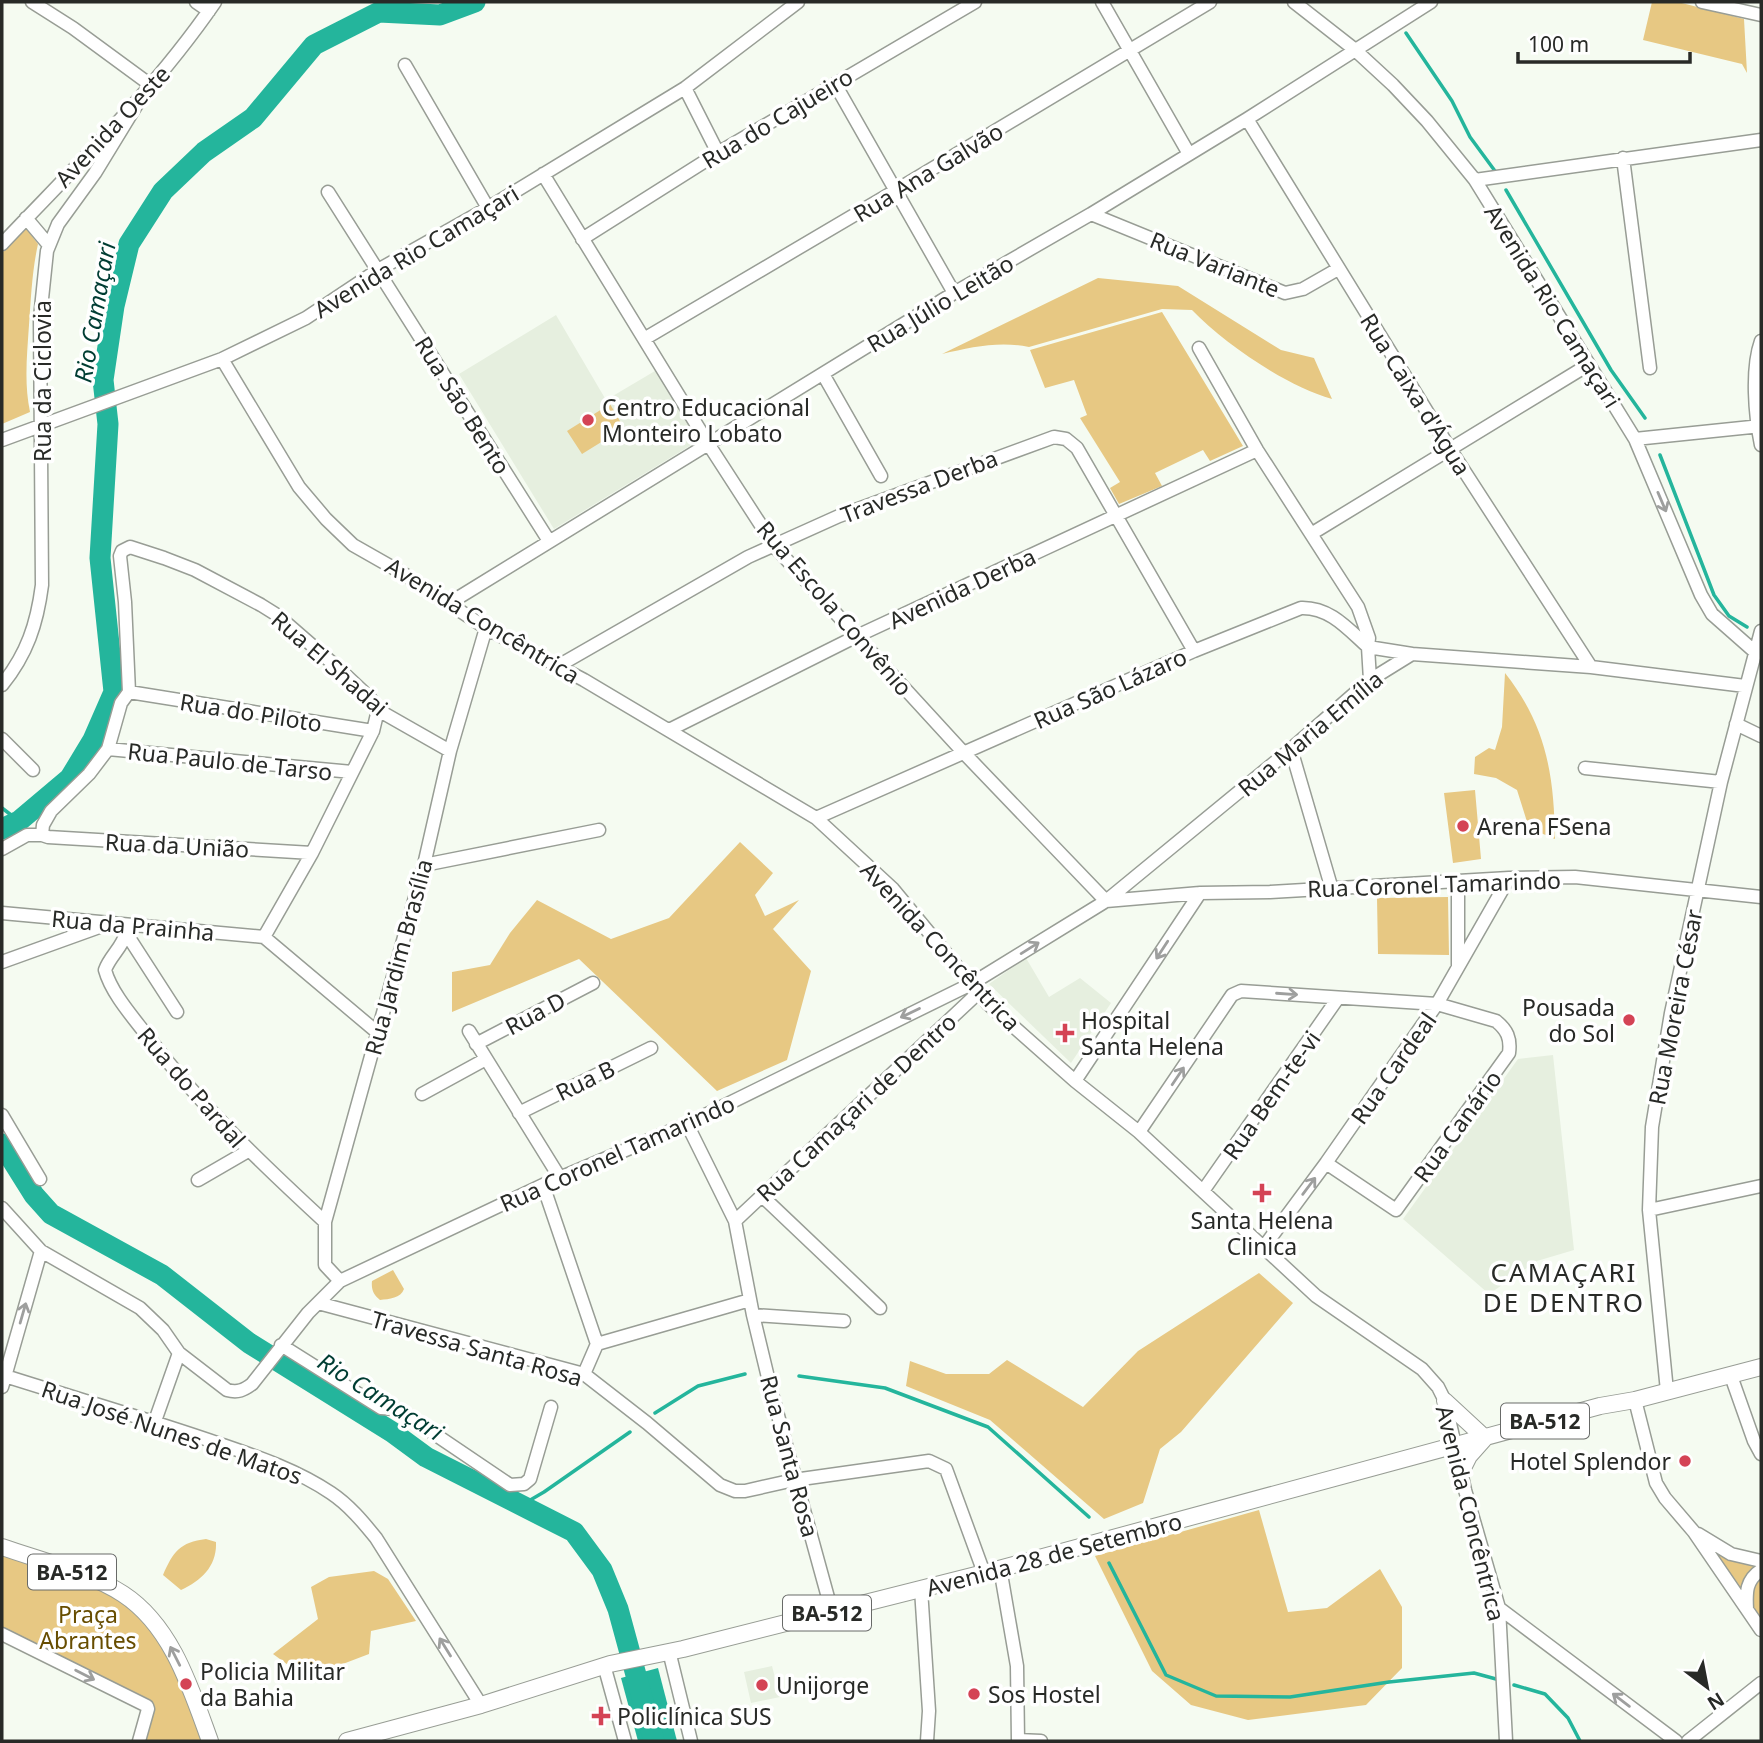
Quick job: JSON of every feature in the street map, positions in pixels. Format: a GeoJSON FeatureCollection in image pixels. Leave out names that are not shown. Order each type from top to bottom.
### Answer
{"type":"FeatureCollection","features":[{"type":"Feature","properties":{"kind":"main road","name":"Avenida 28 de Setembro"},"geometry":{"type":"LineString","coordinates":[[346,1741],[481,1705],[610,1664],[920,1590],[1601,1406],[1635,1400],[1761,1367]]}},
{"type":"Feature","properties":{"kind":"main road"},"geometry":{"type":"LineString","coordinates":[[1445,1401],[1485,1438],[1469,1456],[1461,1472]]}},
{"type":"Feature","properties":{"kind":"main road","name":"BA-512"},"geometry":{"type":"LineString","coordinates":[[2,1547],[104,1584],[131,1601],[151,1620],[167,1641],[191,1687],[210,1741]]}},
{"type":"Feature","properties":{"kind":"street"},"geometry":{"type":"LineString","coordinates":[[32,2],[73,28],[152,86]]}},
{"type":"Feature","properties":{"kind":"street"},"geometry":{"type":"LineString","coordinates":[[196,2],[212,6]]}},
{"type":"Feature","properties":{"kind":"street","name":"Avenida Rio Camaçari"},"geometry":{"type":"LineString","coordinates":[[2,440],[222,359],[306,318],[378,270],[488,208],[685,88],[798,2]]}},
{"type":"Feature","properties":{"kind":"street","name":"Rua do Cajueiro"},"geometry":{"type":"LineString","coordinates":[[582,239],[718,153],[975,2]]}},
{"type":"Feature","properties":{"kind":"street"},"geometry":{"type":"LineString","coordinates":[[1102,2],[1189,154]]}},
{"type":"Feature","properties":{"kind":"street","name":"Rua Ana Galvão"},"geometry":{"type":"LineString","coordinates":[[644,339],[1210,2]]}},
{"type":"Feature","properties":{"kind":"street","name":"Avenida Rio Camaçari"},"geometry":{"type":"LineString","coordinates":[[1294,2],[1354,49],[1427,121],[1475,180],[1635,439],[1701,595],[1712,614],[1754,650]]}},
{"type":"Feature","properties":{"kind":"street","name":"Rua Júlio Leitão"},"geometry":{"type":"LineString","coordinates":[[448,604],[954,293],[1247,119],[1431,2]]}},
{"type":"Feature","properties":{"kind":"street"},"geometry":{"type":"LineString","coordinates":[[1702,2],[1761,16]]}},
{"type":"Feature","properties":{"kind":"street","name":"Avenida Oeste"},"geometry":{"type":"LineString","coordinates":[[2,244],[152,86],[212,6]]}},
{"type":"Feature","properties":{"kind":"street"},"geometry":{"type":"LineString","coordinates":[[405,65],[488,208]]}},
{"type":"Feature","properties":{"kind":"street"},"geometry":{"type":"LineString","coordinates":[[835,84],[954,293]]}},
{"type":"Feature","properties":{"kind":"street"},"geometry":{"type":"LineString","coordinates":[[685,88],[718,153]]}},
{"type":"Feature","properties":{"kind":"street","name":"Rua da Ciclovia"},"geometry":{"type":"LineString","coordinates":[[2,685],[29,643],[39,608],[43,556],[41,309],[48,244],[58,224],[107,155],[142,96]]}},
{"type":"Feature","properties":{"kind":"street","name":"Rua Caixa d'Água"},"geometry":{"type":"LineString","coordinates":[[1247,119],[1450,449],[1591,667]]}},
{"type":"Feature","properties":{"kind":"street"},"geometry":{"type":"LineString","coordinates":[[1475,180],[1761,140]]}},
{"type":"Feature","properties":{"kind":"street"},"geometry":{"type":"LineString","coordinates":[[1623,159],[1650,368]]}},
{"type":"Feature","properties":{"kind":"street","name":"Rua Escola Convênio"},"geometry":{"type":"LineString","coordinates":[[543,174],[709,445],[775,547],[963,752],[1106,901]]}},
{"type":"Feature","properties":{"kind":"street","name":"Rua São Bento"},"geometry":{"type":"LineString","coordinates":[[328,192],[549,541]]}},
{"type":"Feature","properties":{"kind":"street","name":"Rua Variante"},"geometry":{"type":"LineString","coordinates":[[1091,214],[1286,293],[1303,289],[1338,269]]}},
{"type":"Feature","properties":{"kind":"street"},"geometry":{"type":"LineString","coordinates":[[26,218],[48,244]]}},
{"type":"Feature","properties":{"kind":"street"},"geometry":{"type":"LineString","coordinates":[[1761,341],[1756,356],[1761,445]]}},
{"type":"Feature","properties":{"kind":"street"},"geometry":{"type":"LineString","coordinates":[[1199,348],[1257,450],[1358,607],[1369,638],[1370,680]]}},
{"type":"Feature","properties":{"kind":"street","name":"Avenida Concêntrica"},"geometry":{"type":"LineString","coordinates":[[222,359],[299,487],[353,545],[404,574],[486,628],[558,666],[816,818],[885,880],[974,988],[1075,1081],[1139,1132],[1316,1297],[1422,1369],[1438,1387],[1445,1401],[1461,1472],[1499,1608],[1506,1741]]}},
{"type":"Feature","properties":{"kind":"street"},"geometry":{"type":"LineString","coordinates":[[1311,534],[1588,365]]}},
{"type":"Feature","properties":{"kind":"street"},"geometry":{"type":"LineString","coordinates":[[823,374],[881,476]]}},
{"type":"Feature","properties":{"kind":"street"},"geometry":{"type":"LineString","coordinates":[[1635,439],[1759,427]]}},
{"type":"Feature","properties":{"kind":"street","name":"Travessa Derba"},"geometry":{"type":"LineString","coordinates":[[558,666],[748,557],[775,547],[802,531],[1054,437],[1066,439],[1077,448],[1194,651]]}},
{"type":"Feature","properties":{"kind":"street","name":"Avenida Derba"},"geometry":{"type":"LineString","coordinates":[[669,730],[857,636],[1257,450]]}},
{"type":"Feature","properties":{"kind":"street","name":"Rua El Shadai"},"geometry":{"type":"LineString","coordinates":[[130,692],[120,556],[122,551],[130,547],[195,570],[261,605],[286,622],[330,660],[379,710],[450,751]]}},
{"type":"Feature","properties":{"kind":"street","name":"Rua São Lázaro"},"geometry":{"type":"LineString","coordinates":[[816,818],[1194,651],[1301,608],[1315,607],[1333,616],[1368,647]]}},
{"type":"Feature","properties":{"kind":"street","name":"Rua Jardim Brasília"},"geometry":{"type":"LineString","coordinates":[[340,1281],[325,1265],[325,1222],[424,865],[450,751],[486,628]]}},
{"type":"Feature","properties":{"kind":"street","name":"Rua Moreira César"},"geometry":{"type":"LineString","coordinates":[[1667,1391],[1649,1210],[1654,1115],[1671,1013],[1721,782],[1761,631]]}},
{"type":"Feature","properties":{"kind":"street"},"geometry":{"type":"LineString","coordinates":[[1368,647],[1412,654],[1591,667],[1745,686]]}},
{"type":"Feature","properties":{"kind":"street","name":"Rua Maria Emília"},"geometry":{"type":"LineString","coordinates":[[974,988],[1106,901],[1291,749],[1370,680],[1412,654]]}},
{"type":"Feature","properties":{"kind":"street"},"geometry":{"type":"LineString","coordinates":[[2,849],[27,835],[42,835],[43,825],[51,811],[89,774],[108,749],[121,703],[130,692]]}},
{"type":"Feature","properties":{"kind":"street","name":"Rua do Piloto"},"geometry":{"type":"LineString","coordinates":[[130,692],[373,731]]}},
{"type":"Feature","properties":{"kind":"street"},"geometry":{"type":"LineString","coordinates":[[378,1033],[264,937],[312,853],[373,731],[379,710]]}},
{"type":"Feature","properties":{"kind":"street"},"geometry":{"type":"LineString","coordinates":[[1736,724],[1761,736]]}},
{"type":"Feature","properties":{"kind":"street"},"geometry":{"type":"LineString","coordinates":[[2,739],[33,770]]}},
{"type":"Feature","properties":{"kind":"street","name":"Rua Paulo de Tarso"},"geometry":{"type":"LineString","coordinates":[[108,749],[352,772]]}},
{"type":"Feature","properties":{"kind":"street"},"geometry":{"type":"LineString","coordinates":[[1291,749],[1331,886]]}},
{"type":"Feature","properties":{"kind":"street"},"geometry":{"type":"LineString","coordinates":[[1585,768],[1721,782]]}},
{"type":"Feature","properties":{"kind":"street"},"geometry":{"type":"LineString","coordinates":[[424,865],[599,830]]}},
{"type":"Feature","properties":{"kind":"street","name":"Rua da União"},"geometry":{"type":"LineString","coordinates":[[42,835],[312,853]]}},
{"type":"Feature","properties":{"kind":"street","name":"Rua Coronel Tamarindo"},"geometry":{"type":"LineString","coordinates":[[1106,901],[1331,886],[1575,877],[1761,897]]}},
{"type":"Feature","properties":{"kind":"street","name":"Rua Cardeal"},"geometry":{"type":"LineString","coordinates":[[1263,1248],[1437,1004],[1509,878]]}},
{"type":"Feature","properties":{"kind":"street"},"geometry":{"type":"LineString","coordinates":[[1458,882],[1458,967]]}},
{"type":"Feature","properties":{"kind":"street"},"geometry":{"type":"LineString","coordinates":[[1075,1081],[1200,893]]}},
{"type":"Feature","properties":{"kind":"street","name":"Rua da Prainha"},"geometry":{"type":"LineString","coordinates":[[2,914],[106,924],[126,929],[264,937]]}},
{"type":"Feature","properties":{"kind":"street"},"geometry":{"type":"LineString","coordinates":[[2,962],[106,924]]}},
{"type":"Feature","properties":{"kind":"street"},"geometry":{"type":"LineString","coordinates":[[126,929],[177,1012]]}},
{"type":"Feature","properties":{"kind":"street","name":"Rua do Pardal"},"geometry":{"type":"LineString","coordinates":[[126,929],[123,942],[108,961],[105,970],[114,989],[171,1068],[248,1151],[325,1222]]}},
{"type":"Feature","properties":{"kind":"street","name":"Rua D"},"geometry":{"type":"LineString","coordinates":[[476,1044],[593,983]]}},
{"type":"Feature","properties":{"kind":"street","name":"Rua Coronel Tamarindo"},"geometry":{"type":"LineString","coordinates":[[279,1348],[340,1281],[543,1185],[687,1124],[974,988]]}},
{"type":"Feature","properties":{"kind":"street","name":"Rua Camaçari de Dentro"},"geometry":{"type":"LineString","coordinates":[[735,1221],[974,988]]}},
{"type":"Feature","properties":{"kind":"street"},"geometry":{"type":"LineString","coordinates":[[1139,1132],[1232,995],[1241,991],[1437,1004]]}},
{"type":"Feature","properties":{"kind":"street","name":"Rua Bem-te-vi"},"geometry":{"type":"LineString","coordinates":[[1203,1191],[1338,998]]}},
{"type":"Feature","properties":{"kind":"street","name":"Rua Canário"},"geometry":{"type":"LineString","coordinates":[[1326,1163],[1396,1210],[1509,1053],[1508,1034],[1496,1021],[1437,1004]]}},
{"type":"Feature","properties":{"kind":"street"},"geometry":{"type":"LineString","coordinates":[[469,1031],[560,1178]]}},
{"type":"Feature","properties":{"kind":"street","name":"Rua B"},"geometry":{"type":"LineString","coordinates":[[519,1113],[651,1048]]}},
{"type":"Feature","properties":{"kind":"street"},"geometry":{"type":"LineString","coordinates":[[422,1094],[486,1059]]}},
{"type":"Feature","properties":{"kind":"street"},"geometry":{"type":"LineString","coordinates":[[2,1115],[40,1179]]}},
{"type":"Feature","properties":{"kind":"street","name":"Rua Santa Rosa"},"geometry":{"type":"LineString","coordinates":[[687,1124],[735,1221],[753,1315],[794,1480],[832,1612]]}},
{"type":"Feature","properties":{"kind":"street"},"geometry":{"type":"LineString","coordinates":[[198,1180],[248,1151]]}},
{"type":"Feature","properties":{"kind":"street"},"geometry":{"type":"LineString","coordinates":[[543,1185],[597,1345],[584,1374]]}},
{"type":"Feature","properties":{"kind":"street"},"geometry":{"type":"LineString","coordinates":[[1649,1210],[1761,1186]]}},
{"type":"Feature","properties":{"kind":"street"},"geometry":{"type":"LineString","coordinates":[[762,1196],[880,1308]]}},
{"type":"Feature","properties":{"kind":"street"},"geometry":{"type":"LineString","coordinates":[[2,1208],[41,1251],[140,1308],[163,1330],[178,1353],[227,1390],[244,1390],[252,1384],[279,1348],[381,1408],[402,1412],[510,1485],[524,1484],[530,1479],[551,1407]]}},
{"type":"Feature","properties":{"kind":"street"},"geometry":{"type":"LineString","coordinates":[[3,1379],[41,1251]]}},
{"type":"Feature","properties":{"kind":"street"},"geometry":{"type":"LineString","coordinates":[[597,1345],[750,1300]]}},
{"type":"Feature","properties":{"kind":"street","name":"Travessa Santa Rosa"},"geometry":{"type":"LineString","coordinates":[[318,1303],[584,1374],[720,1485],[735,1491],[929,1461],[938,1464],[946,1469],[992,1571]]}},
{"type":"Feature","properties":{"kind":"street"},"geometry":{"type":"LineString","coordinates":[[753,1315],[844,1321]]}},
{"type":"Feature","properties":{"kind":"street"},"geometry":{"type":"LineString","coordinates":[[155,1421],[178,1353]]}},
{"type":"Feature","properties":{"kind":"street"},"geometry":{"type":"LineString","coordinates":[[1731,1376],[1761,1454]]}},
{"type":"Feature","properties":{"kind":"street","name":"Rua José Nunes de Matos"},"geometry":{"type":"LineString","coordinates":[[3,1379],[155,1421],[267,1460],[332,1494],[356,1514],[376,1538],[481,1705]]}},
{"type":"Feature","properties":{"kind":"street"},"geometry":{"type":"LineString","coordinates":[[1635,1400],[1656,1483],[1694,1532],[1761,1630]]}},
{"type":"Feature","properties":{"kind":"street"},"geometry":{"type":"LineString","coordinates":[[1694,1532],[1731,1554],[1761,1561]]}},
{"type":"Feature","properties":{"kind":"street"},"geometry":{"type":"LineString","coordinates":[[1747,1609],[1746,1592],[1749,1581],[1761,1570]]}},
{"type":"Feature","properties":{"kind":"street"},"geometry":{"type":"LineString","coordinates":[[992,1571],[1017,1666],[1018,1740],[1041,1741]]}},
{"type":"Feature","properties":{"kind":"street"},"geometry":{"type":"LineString","coordinates":[[920,1590],[929,1711],[927,1741]]}},
{"type":"Feature","properties":{"kind":"street"},"geometry":{"type":"LineString","coordinates":[[1499,1608],[1676,1741]]}},
{"type":"Feature","properties":{"kind":"street"},"geometry":{"type":"LineString","coordinates":[[2,1634],[146,1706],[148,1709],[139,1741]]}},
{"type":"Feature","properties":{"kind":"street"},"geometry":{"type":"LineString","coordinates":[[662,1652],[691,1741]]}},
{"type":"Feature","properties":{"kind":"street"},"geometry":{"type":"LineString","coordinates":[[610,1664],[625,1741]]}},
{"type":"Feature","properties":{"kind":"street"},"geometry":{"type":"LineString","coordinates":[[1688,1741],[1761,1683]]}},
{"type":"Feature","properties":{"kind":"shaded area","name":"Centro Educacional Monteiro Lobato"},"geometry":{"type":"Polygon","coordinates":[[[556,315],[606,400],[660,368],[701,439],[554,529],[459,374],[556,315]]]}},
{"type":"Feature","properties":{"kind":"shaded area","name":"Hospital Santa Helena"},"geometry":{"type":"Polygon","coordinates":[[[1026,958],[1049,997],[1080,978],[1111,1003],[1071,1063],[989,984],[1026,958]]]}},
{"type":"Feature","properties":{"kind":"shaded area"},"geometry":{"type":"Polygon","coordinates":[[[1553,1055],[1574,1250],[1537,1261],[1489,1294],[1403,1219],[1518,1059],[1553,1055]]]}},
{"type":"Feature","properties":{"kind":"shaded area","name":"Unijorge"},"geometry":{"type":"Polygon","coordinates":[[[772,1666],[780,1697],[751,1703],[744,1672],[772,1666]]]}},
{"type":"Feature","properties":{"kind":"shaded area"},"geometry":{"type":"Polygon","coordinates":[[[658,1668],[677,1741],[638,1741],[621,1678],[658,1668]]]}},
{"type":"Feature","properties":{"kind":"green space"},"geometry":{"type":"Polygon","coordinates":[[[1652,2],[1678,2],[1744,19],[1747,73],[1742,64],[1643,40],[1652,2]]]}},
{"type":"Feature","properties":{"kind":"green space"},"geometry":{"type":"Polygon","coordinates":[[[25,227],[38,244],[32,284],[27,358],[30,412],[2,424],[2,253],[25,227]]]}},
{"type":"Feature","properties":{"kind":"green space"},"geometry":{"type":"Polygon","coordinates":[[[1098,278],[1178,286],[1281,350],[1314,358],[1332,399],[1295,384],[1257,362],[1221,336],[1192,310],[1162,309],[1029,347],[996,345],[942,354],[1098,278]]]}},
{"type":"Feature","properties":{"kind":"green space"},"geometry":{"type":"Polygon","coordinates":[[[1162,312],[1243,446],[1210,461],[1203,450],[1155,473],[1162,486],[1119,504],[1110,488],[1120,482],[1080,418],[1087,415],[1074,380],[1045,388],[1030,350],[1162,312]]]}},
{"type":"Feature","properties":{"kind":"green space"},"geometry":{"type":"Polygon","coordinates":[[[610,404],[624,428],[582,454],[567,431],[610,404]]]}},
{"type":"Feature","properties":{"kind":"green space"},"geometry":{"type":"Polygon","coordinates":[[[1505,673],[1519,692],[1539,731],[1550,772],[1555,839],[1529,828],[1517,790],[1496,778],[1474,774],[1475,757],[1489,748],[1495,750],[1502,727],[1505,673]]]}},
{"type":"Feature","properties":{"kind":"green space","name":"Arena FSena"},"geometry":{"type":"Polygon","coordinates":[[[1475,790],[1481,859],[1453,863],[1444,793],[1475,790]]]}},
{"type":"Feature","properties":{"kind":"green space"},"geometry":{"type":"Polygon","coordinates":[[[740,842],[773,873],[755,895],[765,916],[799,900],[773,929],[811,971],[787,1060],[717,1091],[579,959],[452,1012],[452,972],[490,965],[510,933],[537,900],[611,939],[669,918],[740,842]]]}},
{"type":"Feature","properties":{"kind":"green space"},"geometry":{"type":"Polygon","coordinates":[[[1448,897],[1449,955],[1378,954],[1377,898],[1448,897]]]}},
{"type":"Feature","properties":{"kind":"green space"},"geometry":{"type":"Polygon","coordinates":[[[393,1270],[404,1289],[397,1296],[380,1300],[373,1292],[372,1281],[393,1270]]]}},
{"type":"Feature","properties":{"kind":"green space"},"geometry":{"type":"Polygon","coordinates":[[[1259,1273],[1293,1303],[1181,1432],[1160,1449],[1143,1503],[1104,1519],[990,1420],[906,1386],[910,1361],[946,1374],[989,1374],[1007,1360],[1083,1407],[1138,1351],[1259,1273]]]}},
{"type":"Feature","properties":{"kind":"green space"},"geometry":{"type":"Polygon","coordinates":[[[1259,1510],[1288,1612],[1327,1608],[1380,1569],[1402,1607],[1402,1668],[1366,1705],[1248,1720],[1191,1705],[1152,1671],[1095,1556],[1259,1510]]]}},
{"type":"Feature","properties":{"kind":"green space"},"geometry":{"type":"Polygon","coordinates":[[[1700,1538],[1761,1564],[1761,1622],[1700,1538]]]}},
{"type":"Feature","properties":{"kind":"green space"},"geometry":{"type":"Polygon","coordinates":[[[197,1540],[216,1542],[211,1565],[202,1577],[181,1590],[163,1575],[178,1550],[197,1540]]]}},
{"type":"Feature","properties":{"kind":"green space","name":"Praça Abrantes"},"geometry":{"type":"Polygon","coordinates":[[[2,1552],[110,1592],[140,1617],[161,1644],[176,1671],[201,1741],[144,1741],[153,1706],[2,1628],[2,1552]]]}},
{"type":"Feature","properties":{"kind":"green space"},"geometry":{"type":"Polygon","coordinates":[[[374,1571],[388,1579],[416,1621],[371,1631],[369,1654],[306,1678],[273,1654],[318,1619],[311,1587],[329,1577],[374,1571]]]}},
{"type":"Feature","properties":{"kind":"waterway","name":"Rio Camaçari"},"geometry":{"type":"LineString","coordinates":[[2,829],[19,821],[70,778],[93,740],[114,692],[100,558],[108,424],[103,380],[114,306],[129,244],[163,191],[204,152],[253,118],[314,45],[379,12],[440,15],[475,2]]}},
{"type":"Feature","properties":{"kind":"waterway"},"geometry":{"type":"LineString","coordinates":[[1406,33],[1452,101],[1470,137],[1495,171]]}},
{"type":"Feature","properties":{"kind":"waterway"},"geometry":{"type":"LineString","coordinates":[[1506,190],[1611,370],[1645,418]]}},
{"type":"Feature","properties":{"kind":"waterway"},"geometry":{"type":"LineString","coordinates":[[1660,455],[1714,595],[1729,616],[1747,627]]}},
{"type":"Feature","properties":{"kind":"waterway"},"geometry":{"type":"LineString","coordinates":[[2,808],[19,821]]}},
{"type":"Feature","properties":{"kind":"waterway","name":"Rio Camaçari"},"geometry":{"type":"LineString","coordinates":[[2,1144],[34,1195],[51,1214],[162,1275],[249,1343],[392,1432],[426,1457],[574,1532],[602,1570],[618,1609],[654,1741]]}},
{"type":"Feature","properties":{"kind":"waterway"},"geometry":{"type":"LineString","coordinates":[[655,1413],[698,1386],[745,1374]]}},
{"type":"Feature","properties":{"kind":"waterway"},"geometry":{"type":"LineString","coordinates":[[799,1376],[885,1388],[988,1427],[1089,1517]]}},
{"type":"Feature","properties":{"kind":"waterway"},"geometry":{"type":"LineString","coordinates":[[520,1506],[630,1432]]}},
{"type":"Feature","properties":{"kind":"waterway"},"geometry":{"type":"LineString","coordinates":[[1109,1563],[1166,1675],[1216,1696],[1290,1697],[1474,1673],[1496,1679]]}},
{"type":"Feature","properties":{"kind":"waterway"},"geometry":{"type":"LineString","coordinates":[[1514,1685],[1545,1694],[1568,1718],[1580,1741]]}},
{"type":"Feature","properties":{"kind":"place","name":"Centro Educacional Monteiro Lobato"},"geometry":{"type":"Point","coordinates":[588,420]}},
{"type":"Feature","properties":{"kind":"place","name":"Arena FSena"},"geometry":{"type":"Point","coordinates":[1463,826]}},
{"type":"Feature","properties":{"kind":"place","name":"Pousada do Sol"},"geometry":{"type":"Point","coordinates":[1629,1020]}},
{"type":"Feature","properties":{"kind":"place","name":"Hospital Santa Helena"},"geometry":{"type":"Point","coordinates":[1065,1033]}},
{"type":"Feature","properties":{"kind":"place","name":"Santa Helena Clinica"},"geometry":{"type":"Point","coordinates":[1262,1193]}},
{"type":"Feature","properties":{"kind":"place","name":"Hotel Splendor"},"geometry":{"type":"Point","coordinates":[1685,1461]}},
{"type":"Feature","properties":{"kind":"place","name":"Policia Militar da Bahia"},"geometry":{"type":"Point","coordinates":[186,1684]}},
{"type":"Feature","properties":{"kind":"place","name":"Unijorge"},"geometry":{"type":"Point","coordinates":[762,1685]}},
{"type":"Feature","properties":{"kind":"place","name":"Sos Hostel"},"geometry":{"type":"Point","coordinates":[974,1694]}},
{"type":"Feature","properties":{"kind":"place","name":"Policlínica SUS"},"geometry":{"type":"Point","coordinates":[601,1716]}},
{"type":"Feature","properties":{"kind":"district","name":"CAMAÇARI DE DENTRO"},"geometry":{"type":"Point","coordinates":[1564,1287]}}]}
